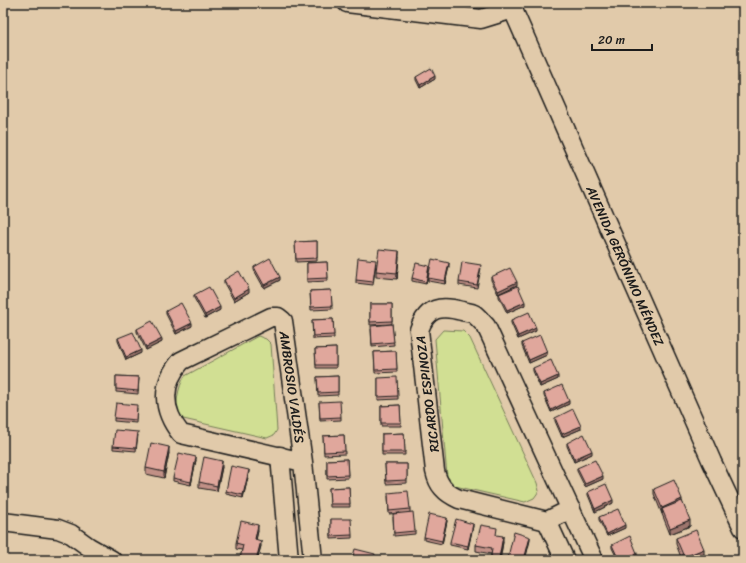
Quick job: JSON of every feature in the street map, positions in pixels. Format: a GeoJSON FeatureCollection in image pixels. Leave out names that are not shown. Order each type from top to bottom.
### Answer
{"type":"FeatureCollection","features":[{"type":"Feature","properties":{"kind":"street"},"geometry":{"type":"LineString","coordinates":[[347,3],[481,19],[512,6]]}},
{"type":"Feature","properties":{"kind":"street","name":"AVENIDA GERÓNIMO MÉNDEZ"},"geometry":{"type":"LineString","coordinates":[[512,6],[712,462],[743,528]]}},
{"type":"Feature","properties":{"kind":"street","name":"RICARDO ESPINOZA"},"geometry":{"type":"LineString","coordinates":[[546,520],[459,499],[451,496],[440,486],[435,471],[419,330],[422,322],[433,311],[449,307],[474,314],[486,326],[594,560]]}},
{"type":"Feature","properties":{"kind":"street","name":"AMBROSIO VALDÉS"},"geometry":{"type":"LineString","coordinates":[[302,462],[181,434],[170,418],[167,408],[167,387],[174,368],[181,361],[278,321],[302,462],[313,560]]}},
{"type":"Feature","properties":{"kind":"street","name":"AMBROSIO VALDÉS"},"geometry":{"type":"LineString","coordinates":[[280,456],[289,560]]}},
{"type":"Feature","properties":{"kind":"street"},"geometry":{"type":"LineString","coordinates":[[564,560],[546,520],[571,509]]}},
{"type":"Feature","properties":{"kind":"street"},"geometry":{"type":"LineString","coordinates":[[3,522],[58,529],[71,534],[89,548],[112,560]]}},
{"type":"Feature","properties":{"kind":"green space"},"geometry":{"type":"Polygon","coordinates":[[[443,330],[463,331],[470,338],[537,483],[539,491],[534,498],[525,502],[455,486],[447,476],[435,339],[443,330]]]}},
{"type":"Feature","properties":{"kind":"green space"},"geometry":{"type":"Polygon","coordinates":[[[258,336],[266,339],[271,344],[277,430],[274,435],[267,438],[179,418],[177,403],[180,385],[185,376],[258,336]]]}},
{"type":"Feature","properties":{"kind":"building"},"geometry":{"type":"Polygon","coordinates":[[[431,68],[435,76],[420,85],[416,77],[431,68]]]}},
{"type":"Feature","properties":{"kind":"building"},"geometry":{"type":"Polygon","coordinates":[[[317,241],[317,258],[296,259],[295,242],[317,241]]]}},
{"type":"Feature","properties":{"kind":"building"},"geometry":{"type":"Polygon","coordinates":[[[379,249],[399,251],[397,273],[376,271],[379,249]]]}},
{"type":"Feature","properties":{"kind":"building"},"geometry":{"type":"Polygon","coordinates":[[[270,258],[280,277],[264,285],[254,267],[270,258]]]}},
{"type":"Feature","properties":{"kind":"building"},"geometry":{"type":"Polygon","coordinates":[[[358,258],[376,260],[373,282],[356,280],[358,258]]]}},
{"type":"Feature","properties":{"kind":"building"},"geometry":{"type":"Polygon","coordinates":[[[432,259],[449,263],[445,281],[428,278],[432,259]]]}},
{"type":"Feature","properties":{"kind":"building"},"geometry":{"type":"Polygon","coordinates":[[[327,262],[328,278],[307,279],[307,263],[327,262]]]}},
{"type":"Feature","properties":{"kind":"building"},"geometry":{"type":"Polygon","coordinates":[[[462,262],[481,265],[477,285],[459,282],[462,262]]]}},
{"type":"Feature","properties":{"kind":"building"},"geometry":{"type":"Polygon","coordinates":[[[416,263],[429,266],[426,282],[412,278],[416,263]]]}},
{"type":"Feature","properties":{"kind":"building"},"geometry":{"type":"Polygon","coordinates":[[[510,268],[517,282],[498,291],[491,277],[510,268]]]}},
{"type":"Feature","properties":{"kind":"building"},"geometry":{"type":"Polygon","coordinates":[[[239,271],[249,289],[234,298],[224,280],[239,271]]]}},
{"type":"Feature","properties":{"kind":"building"},"geometry":{"type":"Polygon","coordinates":[[[518,286],[525,302],[507,310],[499,294],[518,286]]]}},
{"type":"Feature","properties":{"kind":"building"},"geometry":{"type":"Polygon","coordinates":[[[209,287],[220,307],[205,315],[194,295],[209,287]]]}},
{"type":"Feature","properties":{"kind":"building"},"geometry":{"type":"Polygon","coordinates":[[[331,290],[332,306],[311,307],[310,291],[331,290]]]}},
{"type":"Feature","properties":{"kind":"building"},"geometry":{"type":"Polygon","coordinates":[[[181,303],[192,323],[176,331],[166,311],[181,303]]]}},
{"type":"Feature","properties":{"kind":"building"},"geometry":{"type":"Polygon","coordinates":[[[370,304],[392,304],[392,321],[370,322],[370,304]]]}},
{"type":"Feature","properties":{"kind":"building"},"geometry":{"type":"Polygon","coordinates":[[[529,312],[536,328],[518,336],[511,320],[529,312]]]}},
{"type":"Feature","properties":{"kind":"building"},"geometry":{"type":"Polygon","coordinates":[[[333,319],[334,335],[313,336],[312,320],[333,319]]]}},
{"type":"Feature","properties":{"kind":"building"},"geometry":{"type":"Polygon","coordinates":[[[152,321],[162,339],[146,347],[137,329],[152,321]]]}},
{"type":"Feature","properties":{"kind":"building"},"geometry":{"type":"Polygon","coordinates":[[[392,324],[394,342],[372,344],[371,326],[392,324]]]}},
{"type":"Feature","properties":{"kind":"building"},"geometry":{"type":"Polygon","coordinates":[[[133,332],[141,350],[126,357],[118,338],[133,332]]]}},
{"type":"Feature","properties":{"kind":"building"},"geometry":{"type":"Polygon","coordinates":[[[540,335],[547,352],[529,360],[522,343],[540,335]]]}},
{"type":"Feature","properties":{"kind":"building"},"geometry":{"type":"Polygon","coordinates":[[[336,348],[336,365],[316,365],[315,349],[336,348]]]}},
{"type":"Feature","properties":{"kind":"building"},"geometry":{"type":"Polygon","coordinates":[[[396,351],[397,369],[375,370],[374,352],[396,351]]]}},
{"type":"Feature","properties":{"kind":"building"},"geometry":{"type":"Polygon","coordinates":[[[551,360],[558,376],[540,384],[533,368],[551,360]]]}},
{"type":"Feature","properties":{"kind":"building"},"geometry":{"type":"Polygon","coordinates":[[[116,376],[139,377],[138,391],[116,389],[116,376]]]}},
{"type":"Feature","properties":{"kind":"building"},"geometry":{"type":"Polygon","coordinates":[[[338,376],[338,392],[318,393],[317,377],[338,376]]]}},
{"type":"Feature","properties":{"kind":"building"},"geometry":{"type":"Polygon","coordinates":[[[397,377],[398,396],[378,397],[378,378],[397,377]]]}},
{"type":"Feature","properties":{"kind":"building"},"geometry":{"type":"Polygon","coordinates":[[[562,385],[569,401],[551,410],[544,393],[562,385]]]}},
{"type":"Feature","properties":{"kind":"building"},"geometry":{"type":"Polygon","coordinates":[[[340,401],[341,417],[320,418],[319,402],[340,401]]]}},
{"type":"Feature","properties":{"kind":"building"},"geometry":{"type":"Polygon","coordinates":[[[116,403],[137,405],[136,420],[114,418],[116,403]]]}},
{"type":"Feature","properties":{"kind":"building"},"geometry":{"type":"Polygon","coordinates":[[[400,405],[401,423],[381,423],[381,406],[400,405]]]}},
{"type":"Feature","properties":{"kind":"building"},"geometry":{"type":"Polygon","coordinates":[[[573,409],[581,426],[562,434],[555,418],[573,409]]]}},
{"type":"Feature","properties":{"kind":"building"},"geometry":{"type":"Polygon","coordinates":[[[115,430],[138,432],[136,448],[113,446],[115,430]]]}},
{"type":"Feature","properties":{"kind":"building"},"geometry":{"type":"Polygon","coordinates":[[[404,433],[405,452],[382,452],[382,434],[404,433]]]}},
{"type":"Feature","properties":{"kind":"building"},"geometry":{"type":"Polygon","coordinates":[[[584,434],[592,451],[574,459],[567,443],[584,434]]]}},
{"type":"Feature","properties":{"kind":"building"},"geometry":{"type":"Polygon","coordinates":[[[344,435],[345,451],[324,452],[323,436],[344,435]]]}},
{"type":"Feature","properties":{"kind":"building"},"geometry":{"type":"Polygon","coordinates":[[[151,443],[169,447],[164,472],[146,468],[151,443]]]}},
{"type":"Feature","properties":{"kind":"building"},"geometry":{"type":"Polygon","coordinates":[[[179,453],[196,457],[191,482],[173,478],[179,453]]]}},
{"type":"Feature","properties":{"kind":"building"},"geometry":{"type":"Polygon","coordinates":[[[204,457],[222,461],[217,486],[199,482],[204,457]]]}},
{"type":"Feature","properties":{"kind":"building"},"geometry":{"type":"Polygon","coordinates":[[[347,459],[348,475],[327,476],[327,460],[347,459]]]}},
{"type":"Feature","properties":{"kind":"building"},"geometry":{"type":"Polygon","coordinates":[[[595,460],[603,476],[585,484],[577,468],[595,460]]]}},
{"type":"Feature","properties":{"kind":"building"},"geometry":{"type":"Polygon","coordinates":[[[385,464],[407,464],[407,480],[386,481],[385,464]]]}},
{"type":"Feature","properties":{"kind":"building"},"geometry":{"type":"Polygon","coordinates":[[[231,466],[249,470],[243,495],[226,491],[231,466]]]}},
{"type":"Feature","properties":{"kind":"building"},"geometry":{"type":"Polygon","coordinates":[[[674,480],[682,499],[662,508],[654,489],[674,480]]]}},
{"type":"Feature","properties":{"kind":"building"},"geometry":{"type":"Polygon","coordinates":[[[606,484],[613,500],[595,509],[588,492],[606,484]]]}},
{"type":"Feature","properties":{"kind":"building"},"geometry":{"type":"Polygon","coordinates":[[[349,487],[350,504],[330,504],[329,488],[349,487]]]}},
{"type":"Feature","properties":{"kind":"building"},"geometry":{"type":"Polygon","coordinates":[[[408,491],[410,509],[389,511],[388,493],[408,491]]]}},
{"type":"Feature","properties":{"kind":"building"},"geometry":{"type":"Polygon","coordinates":[[[682,501],[690,520],[670,528],[662,509],[682,501]]]}},
{"type":"Feature","properties":{"kind":"building"},"geometry":{"type":"Polygon","coordinates":[[[618,509],[625,525],[607,534],[599,517],[618,509]]]}},
{"type":"Feature","properties":{"kind":"building"},"geometry":{"type":"Polygon","coordinates":[[[413,512],[415,531],[394,533],[393,514],[413,512]]]}},
{"type":"Feature","properties":{"kind":"building"},"geometry":{"type":"Polygon","coordinates":[[[429,514],[447,518],[442,541],[424,537],[429,514]]]}},
{"type":"Feature","properties":{"kind":"building"},"geometry":{"type":"Polygon","coordinates":[[[331,519],[351,519],[352,535],[331,536],[331,519]]]}},
{"type":"Feature","properties":{"kind":"building"},"geometry":{"type":"Polygon","coordinates":[[[456,519],[473,524],[468,546],[450,542],[456,519]]]}},
{"type":"Feature","properties":{"kind":"building"},"geometry":{"type":"Polygon","coordinates":[[[241,521],[258,525],[255,539],[261,541],[256,560],[240,559],[243,545],[236,543],[241,521]]]}},
{"type":"Feature","properties":{"kind":"building"},"geometry":{"type":"Polygon","coordinates":[[[481,525],[497,528],[496,535],[503,536],[499,558],[491,557],[492,548],[476,545],[481,525]]]}},
{"type":"Feature","properties":{"kind":"building"},"geometry":{"type":"Polygon","coordinates":[[[696,530],[704,549],[684,557],[676,538],[696,530]]]}},
{"type":"Feature","properties":{"kind":"building"},"geometry":{"type":"Polygon","coordinates":[[[514,532],[530,537],[524,560],[508,557],[514,532]]]}},
{"type":"Feature","properties":{"kind":"building"},"geometry":{"type":"Polygon","coordinates":[[[630,536],[637,553],[619,560],[612,545],[630,536]]]}},
{"type":"Feature","properties":{"kind":"building"},"geometry":{"type":"Polygon","coordinates":[[[355,549],[375,554],[374,560],[352,560],[355,549]]]}}]}
